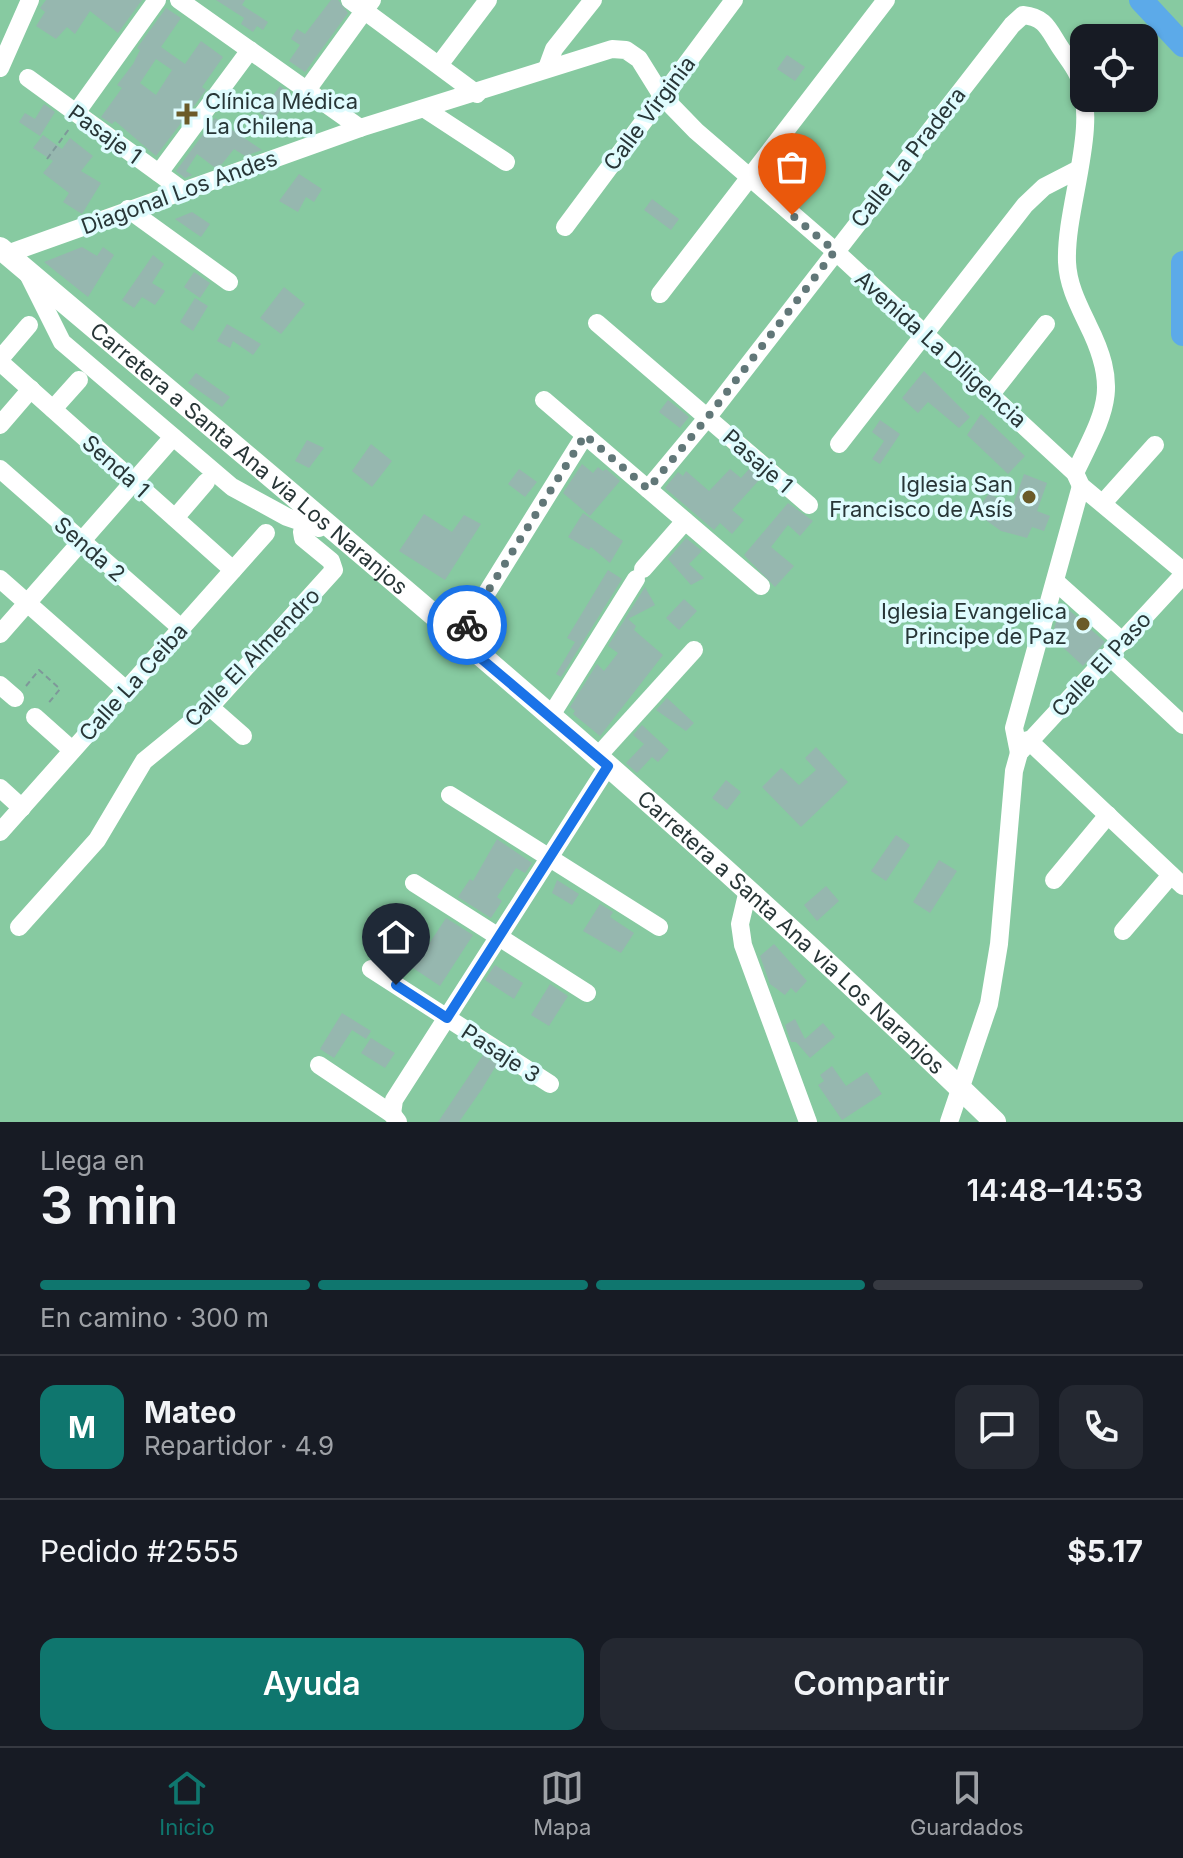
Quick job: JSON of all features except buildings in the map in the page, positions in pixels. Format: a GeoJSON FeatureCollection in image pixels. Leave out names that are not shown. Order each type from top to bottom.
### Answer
{"type":"FeatureCollection","features":[{"type":"Feature","properties":{"kind":"main road","name":"Carretera a Santa Ana via Los Naranjos"},"geometry":{"type":"LineString","coordinates":[[4,251],[602,761],[748,890],[995,1122]]}},
{"type":"Feature","properties":{"kind":"street"},"geometry":{"type":"LineString","coordinates":[[0,68],[30,0]]}},
{"type":"Feature","properties":{"kind":"street"},"geometry":{"type":"LineString","coordinates":[[78,114],[157,0]]}},
{"type":"Feature","properties":{"kind":"street"},"geometry":{"type":"LineString","coordinates":[[179,0],[360,128]]}},
{"type":"Feature","properties":{"kind":"street"},"geometry":{"type":"LineString","coordinates":[[439,65],[488,0]]}},
{"type":"Feature","properties":{"kind":"street"},"geometry":{"type":"LineString","coordinates":[[547,68],[554,49],[593,0]]}},
{"type":"Feature","properties":{"kind":"street","name":"Calle Virginia"},"geometry":{"type":"LineString","coordinates":[[565,227],[734,0]]}},
{"type":"Feature","properties":{"kind":"street"},"geometry":{"type":"LineString","coordinates":[[660,294],[886,0]]}},
{"type":"Feature","properties":{"kind":"street"},"geometry":{"type":"LineString","coordinates":[[307,90],[362,4],[477,94]]}},
{"type":"Feature","properties":{"kind":"street","name":"Calle La Pradera"},"geometry":{"type":"LineString","coordinates":[[648,489],[707,418],[1012,25],[1023,15],[1036,17],[1048,26],[1078,76],[1085,134],[1077,170]]}},
{"type":"Feature","properties":{"kind":"street"},"geometry":{"type":"LineString","coordinates":[[159,173],[250,50]]}},
{"type":"Feature","properties":{"kind":"street","name":"Diagonal Los Andes"},"geometry":{"type":"LineString","coordinates":[[4,251],[360,128],[477,94],[595,52],[626,50]]}},
{"type":"Feature","properties":{"kind":"street","name":"Avenida La Diligencia"},"geometry":{"type":"LineString","coordinates":[[626,50],[650,71],[662,96],[696,131],[992,393],[1103,503],[1183,573]]}},
{"type":"Feature","properties":{"kind":"street","name":"Pasaje 1"},"geometry":{"type":"LineString","coordinates":[[28,78],[182,190]]}},
{"type":"Feature","properties":{"kind":"street"},"geometry":{"type":"LineString","coordinates":[[425,109],[506,162]]}},
{"type":"Feature","properties":{"kind":"street"},"geometry":{"type":"LineString","coordinates":[[839,444],[1025,205],[1044,187],[1077,170]]}},
{"type":"Feature","properties":{"kind":"street"},"geometry":{"type":"LineString","coordinates":[[1077,170],[1067,260],[1069,281],[1105,362],[1107,389],[1102,415],[1078,479],[1056,582],[1014,728],[1024,746],[1108,815],[1177,880],[1123,931]]}},
{"type":"Feature","properties":{"kind":"street"},"geometry":{"type":"LineString","coordinates":[[128,209],[229,282]]}},
{"type":"Feature","properties":{"kind":"street"},"geometry":{"type":"LineString","coordinates":[[25,270],[51,327],[62,342],[173,437],[232,487],[307,526],[331,530]]}},
{"type":"Feature","properties":{"kind":"street","name":"Pasaje 1"},"geometry":{"type":"LineString","coordinates":[[597,323],[809,505]]}},
{"type":"Feature","properties":{"kind":"street"},"geometry":{"type":"LineString","coordinates":[[992,393],[1046,324]]}},
{"type":"Feature","properties":{"kind":"street"},"geometry":{"type":"LineString","coordinates":[[0,360],[29,325]]}},
{"type":"Feature","properties":{"kind":"street","name":"Senda 1"},"geometry":{"type":"LineString","coordinates":[[0,360],[233,570]]}},
{"type":"Feature","properties":{"kind":"street"},"geometry":{"type":"LineString","coordinates":[[53,409],[79,380]]}},
{"type":"Feature","properties":{"kind":"street"},"geometry":{"type":"LineString","coordinates":[[0,425],[31,389]]}},
{"type":"Feature","properties":{"kind":"street"},"geometry":{"type":"LineString","coordinates":[[544,400],[761,586]]}},
{"type":"Feature","properties":{"kind":"street"},"geometry":{"type":"LineString","coordinates":[[458,639],[585,435]]}},
{"type":"Feature","properties":{"kind":"street"},"geometry":{"type":"LineString","coordinates":[[0,634],[173,437]]}},
{"type":"Feature","properties":{"kind":"street"},"geometry":{"type":"LineString","coordinates":[[1103,503],[1155,445]]}},
{"type":"Feature","properties":{"kind":"street","name":"Senda 2"},"geometry":{"type":"LineString","coordinates":[[0,469],[181,628]]}},
{"type":"Feature","properties":{"kind":"street"},"geometry":{"type":"LineString","coordinates":[[175,518],[206,482]]}},
{"type":"Feature","properties":{"kind":"street"},"geometry":{"type":"LineString","coordinates":[[550,717],[640,574],[685,521]]}},
{"type":"Feature","properties":{"kind":"street","name":"Calle El Almendro"},"geometry":{"type":"LineString","coordinates":[[19,927],[97,840],[144,761],[210,707],[334,570],[331,561],[303,538],[302,532],[307,526]]}},
{"type":"Feature","properties":{"kind":"street","name":"Calle La Ceiba"},"geometry":{"type":"LineString","coordinates":[[0,832],[266,533]]}},
{"type":"Feature","properties":{"kind":"street","name":"Calle El Paso"},"geometry":{"type":"LineString","coordinates":[[1024,746],[1123,642],[1183,573]]}},
{"type":"Feature","properties":{"kind":"street"},"geometry":{"type":"LineString","coordinates":[[0,579],[126,690]]}},
{"type":"Feature","properties":{"kind":"street"},"geometry":{"type":"LineString","coordinates":[[1056,582],[1123,642]]}},
{"type":"Feature","properties":{"kind":"street"},"geometry":{"type":"LineString","coordinates":[[395,1118],[394,1100],[595,785],[602,761],[694,650]]}},
{"type":"Feature","properties":{"kind":"street"},"geometry":{"type":"LineString","coordinates":[[1109,656],[1181,720]]}},
{"type":"Feature","properties":{"kind":"street"},"geometry":{"type":"LineString","coordinates":[[0,685],[15,698]]}},
{"type":"Feature","properties":{"kind":"street"},"geometry":{"type":"LineString","coordinates":[[210,707],[243,736]]}},
{"type":"Feature","properties":{"kind":"street"},"geometry":{"type":"LineString","coordinates":[[35,717],[72,750]]}},
{"type":"Feature","properties":{"kind":"street"},"geometry":{"type":"LineString","coordinates":[[949,1122],[958,1086],[989,1004],[999,944],[1014,771],[1024,746]]}},
{"type":"Feature","properties":{"kind":"street"},"geometry":{"type":"LineString","coordinates":[[0,788],[22,808]]}},
{"type":"Feature","properties":{"kind":"street"},"geometry":{"type":"LineString","coordinates":[[450,795],[659,927]]}},
{"type":"Feature","properties":{"kind":"street"},"geometry":{"type":"LineString","coordinates":[[1054,880],[1108,815]]}},
{"type":"Feature","properties":{"kind":"street"},"geometry":{"type":"LineString","coordinates":[[414,883],[587,993]]}},
{"type":"Feature","properties":{"kind":"street"},"geometry":{"type":"LineString","coordinates":[[748,890],[740,924],[758,991],[808,1122]]}},
{"type":"Feature","properties":{"kind":"street","name":"Pasaje 3"},"geometry":{"type":"LineString","coordinates":[[371,969],[550,1084]]}},
{"type":"Feature","properties":{"kind":"street"},"geometry":{"type":"LineString","coordinates":[[319,1065],[395,1118]]}},
{"type":"Feature","properties":{"kind":"path"},"geometry":{"type":"LineString","coordinates":[[47,159],[78,114]]}},
{"type":"Feature","properties":{"kind":"path"},"geometry":{"type":"LineString","coordinates":[[15,698],[39,670],[60,689],[35,717]]}},
{"type":"Feature","properties":{"kind":"green space"},"geometry":{"type":"Polygon","coordinates":[[[0,0],[1183,0],[1183,1122],[0,1122],[0,0]]]}},
{"type":"Feature","properties":{"kind":"waterway"},"geometry":{"type":"LineString","coordinates":[[1141,0],[1183,45]]}},
{"type":"Feature","properties":{"kind":"waterway"},"geometry":{"type":"LineString","coordinates":[[1183,263],[1183,334]]}},
{"type":"Feature","properties":{"kind":"way so far"},"geometry":{"type":"LineString","coordinates":[[467,625],[585,435],[648,489],[707,418],[835,251],[792,215]]}},
{"type":"Feature","properties":{"kind":"place","name":"Clínica Médica La Chilena"},"geometry":{"type":"Point","coordinates":[187,114]}},
{"type":"Feature","properties":{"kind":"place","name":"Iglesia San Francisco de Asís"},"geometry":{"type":"Point","coordinates":[1029,497]}},
{"type":"Feature","properties":{"kind":"place","name":"Iglesia Evangelica Principe de Paz"},"geometry":{"type":"Point","coordinates":[1083,624]}},
{"type":"Feature","properties":{"kind":"route"},"geometry":{"type":"LineString","coordinates":[[396,985],[447,1018],[608,766],[458,639],[467,625]]}}]}
